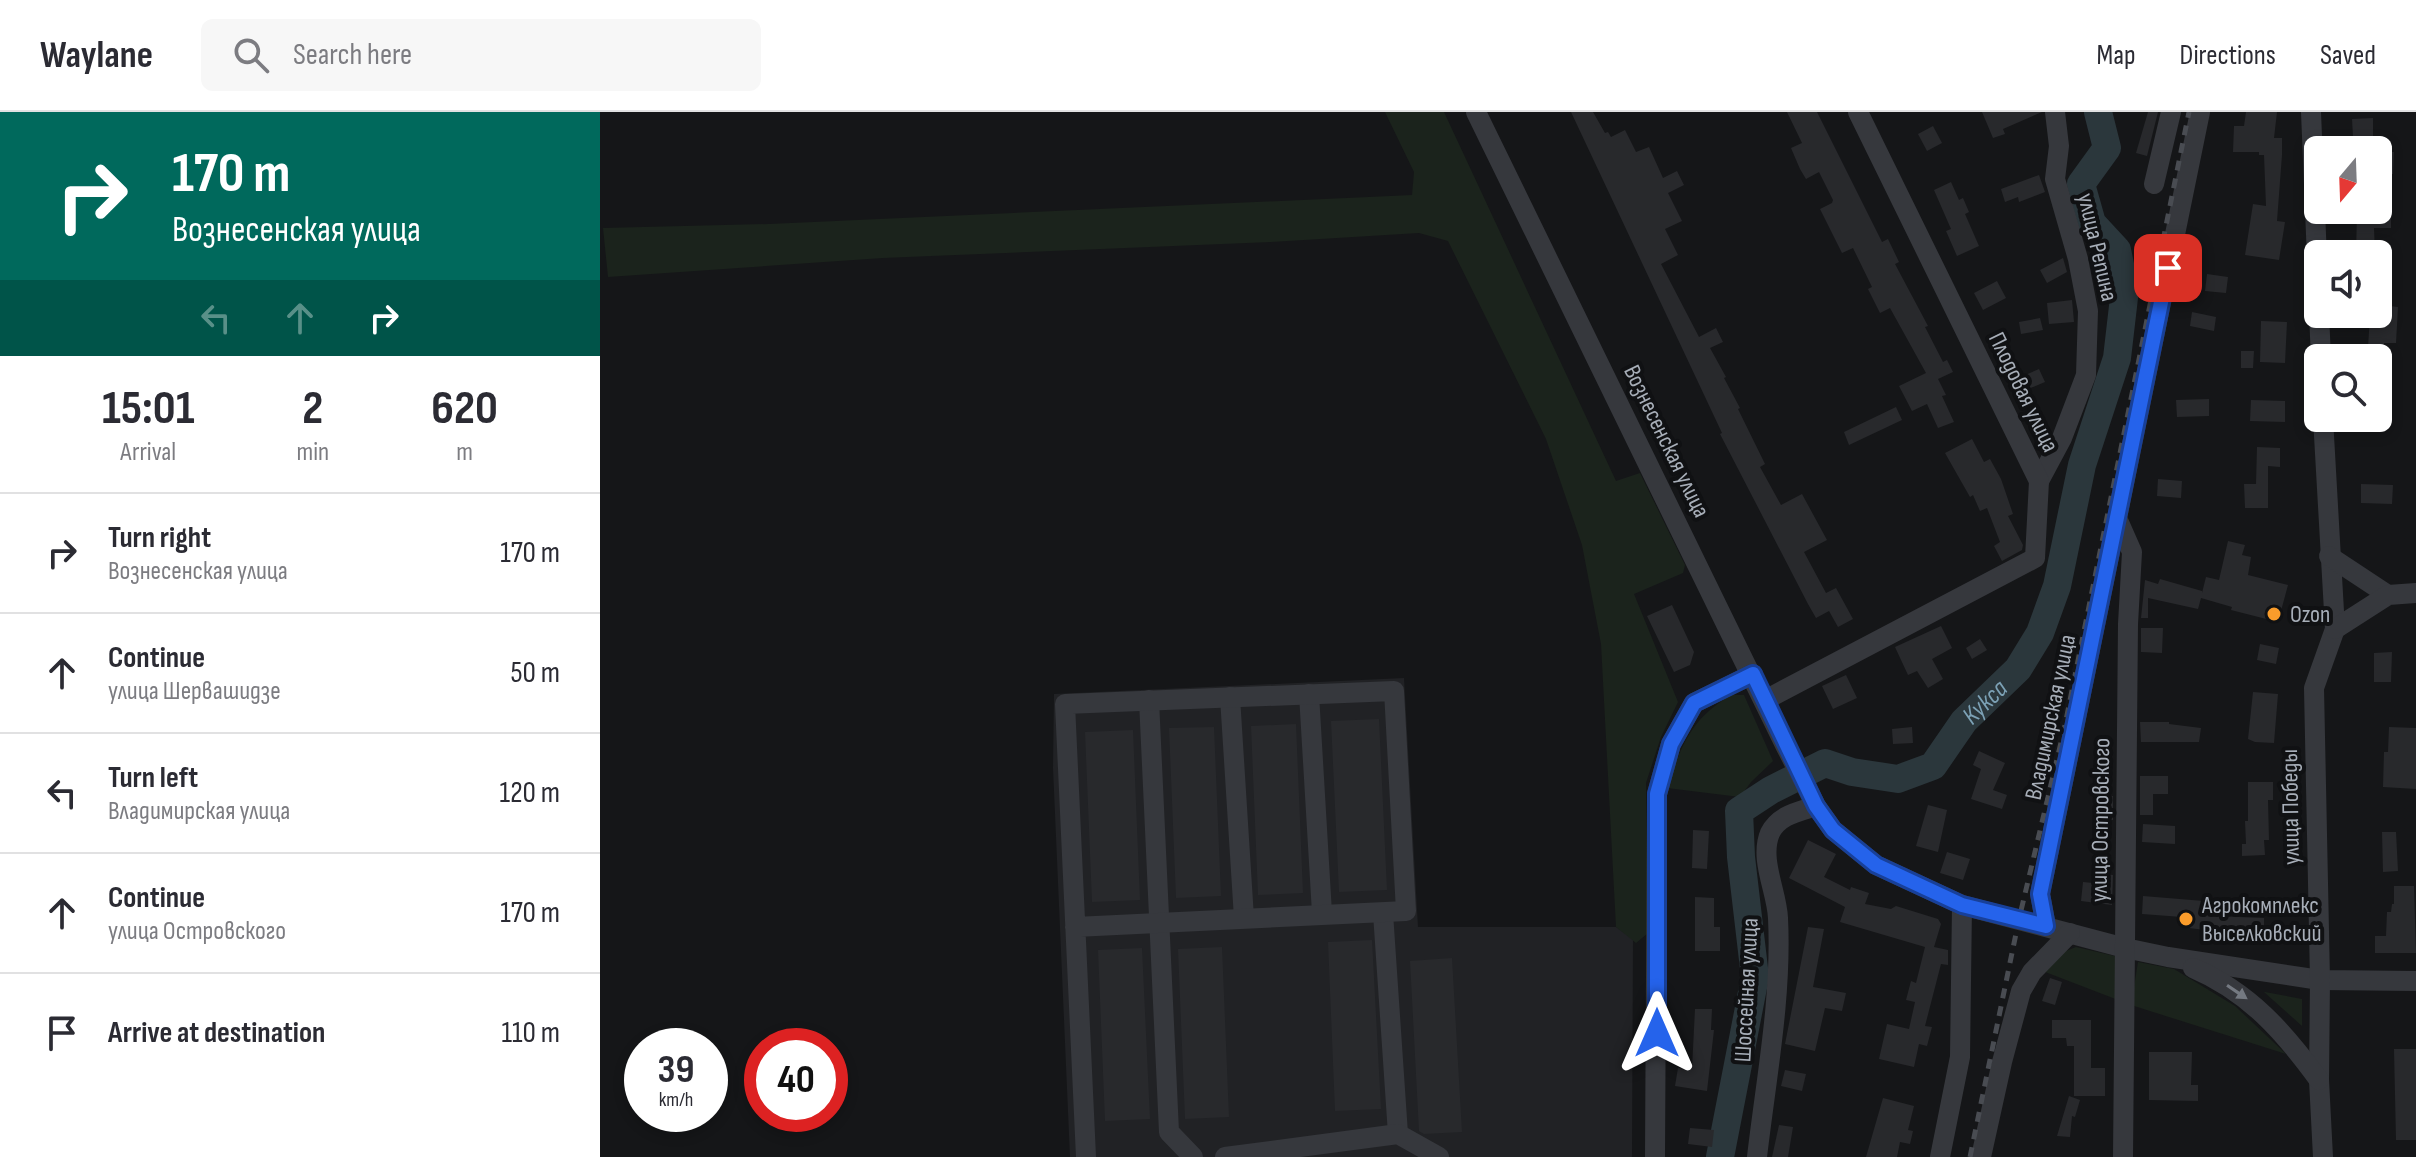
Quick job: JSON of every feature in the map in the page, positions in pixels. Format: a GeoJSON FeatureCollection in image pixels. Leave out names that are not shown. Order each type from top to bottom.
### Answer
{"type":"FeatureCollection","features":[{"type":"Feature","properties":{"kind":"street","name":"Вознесенская улица"},"geometry":{"type":"LineString","coordinates":[[1476,112],[1786,747],[1813,800],[1833,830],[1876,865],[1962,905],[2168,957]]}},
{"type":"Feature","properties":{"kind":"street","name":"Плодовая улица"},"geometry":{"type":"LineString","coordinates":[[1765,700],[2035,558],[2039,481],[1858,112]]}},
{"type":"Feature","properties":{"kind":"street","name":"улица Репина"},"geometry":{"type":"LineString","coordinates":[[2039,481],[2062,438],[2086,375],[2088,311],[2078,259],[2055,179],[2059,146],[2055,112]]}},
{"type":"Feature","properties":{"kind":"street"},"geometry":{"type":"LineString","coordinates":[[2154,184],[2171,112]]}},
{"type":"Feature","properties":{"kind":"street"},"geometry":{"type":"LineString","coordinates":[[2117,518],[2200,112]]}},
{"type":"Feature","properties":{"kind":"street"},"geometry":{"type":"LineString","coordinates":[[2311,112],[2316,240]]}},
{"type":"Feature","properties":{"kind":"street","name":"улица Победы"},"geometry":{"type":"LineString","coordinates":[[2323,1157],[2319,1080],[2314,688],[2335,629],[2324,432]]}},
{"type":"Feature","properties":{"kind":"street","name":"Владимирская улица"},"geometry":{"type":"LineString","coordinates":[[2046,926],[2040,894],[2117,518]]}},
{"type":"Feature","properties":{"kind":"street","name":"улица Островского"},"geometry":{"type":"LineString","coordinates":[[2117,518],[2132,552],[2128,624],[2123,1157]]}},
{"type":"Feature","properties":{"kind":"street"},"geometry":{"type":"LineString","coordinates":[[2329,556],[2388,595]]}},
{"type":"Feature","properties":{"kind":"street"},"geometry":{"type":"LineString","coordinates":[[2335,629],[2388,595],[2416,593]]}},
{"type":"Feature","properties":{"kind":"street"},"geometry":{"type":"LineString","coordinates":[[1655,1157],[1658,1123],[1657,794],[1671,744],[1694,703],[1753,674]]}},
{"type":"Feature","properties":{"kind":"street"},"geometry":{"type":"LineString","coordinates":[[1075,927],[1406,911],[1394,691],[1065,704],[1075,927],[1086,1157]]}},
{"type":"Feature","properties":{"kind":"street"},"geometry":{"type":"LineString","coordinates":[[1309,694],[1322,913]]}},
{"type":"Feature","properties":{"kind":"street"},"geometry":{"type":"LineString","coordinates":[[1230,697],[1244,918]]}},
{"type":"Feature","properties":{"kind":"street"},"geometry":{"type":"LineString","coordinates":[[1149,700],[1169,1132],[1193,1157]]}},
{"type":"Feature","properties":{"kind":"street","name":"Шоссейная улица"},"geometry":{"type":"LineString","coordinates":[[1757,1157],[1776,990],[1778,917],[1766,849],[1771,832],[1785,816],[1813,800]]}},
{"type":"Feature","properties":{"kind":"street"},"geometry":{"type":"LineString","coordinates":[[1940,1157],[1960,1057],[1962,905]]}},
{"type":"Feature","properties":{"kind":"street"},"geometry":{"type":"LineString","coordinates":[[1383,913],[1398,1134]]}},
{"type":"Feature","properties":{"kind":"street"},"geometry":{"type":"LineString","coordinates":[[1981,1157],[2021,991],[2032,972],[2070,933]]}},
{"type":"Feature","properties":{"kind":"street"},"geometry":{"type":"LineString","coordinates":[[2168,957],[2320,980],[2416,981]]}},
{"type":"Feature","properties":{"kind":"street"},"geometry":{"type":"LineString","coordinates":[[2168,957],[2216,978],[2252,1002],[2285,1034],[2319,1080]]}},
{"type":"Feature","properties":{"kind":"street"},"geometry":{"type":"LineString","coordinates":[[1225,1157],[1398,1134],[1439,1157]]}},
{"type":"Feature","properties":{"kind":"shaded area"},"geometry":{"type":"Polygon","coordinates":[[[1385,112],[1444,112],[1616,481],[1640,473],[1685,565],[1683,573],[1634,594],[1678,702],[1661,737],[1646,783],[1648,933],[1636,943],[1616,927],[1601,644],[1582,545],[1546,439],[1448,241],[1419,233],[883,258],[608,277],[603,228],[769,224],[1412,195],[1414,172],[1385,112]]]}},
{"type":"Feature","properties":{"kind":"shaded area"},"geometry":{"type":"Polygon","coordinates":[[[1404,678],[1418,927],[1616,927],[1633,939],[1632,1157],[1070,1157],[1053,768],[1054,694],[1404,678]]]}},
{"type":"Feature","properties":{"kind":"shaded area"},"geometry":{"type":"Polygon","coordinates":[[[1731,695],[1744,695],[1773,761],[1740,797],[1667,788],[1689,734],[1706,714],[1731,695]]]}},
{"type":"Feature","properties":{"kind":"shaded area"},"geometry":{"type":"Polygon","coordinates":[[[2076,947],[2119,957],[2118,1000],[2040,970],[2061,953],[2076,947]]]}},
{"type":"Feature","properties":{"kind":"shaded area"},"geometry":{"type":"Polygon","coordinates":[[[2138,962],[2174,969],[2235,1006],[2286,1054],[2131,1005],[2138,962]]]}},
{"type":"Feature","properties":{"kind":"shaded area"},"geometry":{"type":"Polygon","coordinates":[[[2264,992],[2302,999],[2302,1026],[2264,992]]]}},
{"type":"Feature","properties":{"kind":"building"},"geometry":{"type":"Polygon","coordinates":[[[1571,112],[1593,112],[1605,133],[1608,132],[1611,137],[1625,130],[1636,152],[1649,147],[1663,178],[1677,171],[1684,185],[1668,193],[1682,221],[1665,229],[1678,255],[1661,264],[1699,337],[1716,328],[1723,342],[1710,348],[1765,464],[1760,467],[1781,505],[1802,494],[1827,540],[1804,552],[1826,593],[1836,588],[1853,619],[1838,627],[1829,611],[1816,618],[1808,604],[1720,434],[1571,112]]]}},
{"type":"Feature","properties":{"kind":"building"},"geometry":{"type":"Polygon","coordinates":[[[1787,112],[1817,112],[1882,242],[1888,239],[1899,262],[1895,264],[1928,326],[1925,327],[1943,362],[1947,360],[1953,372],[1938,379],[1954,422],[1938,428],[1927,404],[1912,411],[1899,386],[1926,373],[1890,308],[1880,313],[1868,289],[1872,287],[1853,248],[1842,253],[1820,209],[1833,200],[1819,172],[1806,179],[1800,169],[1791,148],[1802,143],[1787,112]]]}},
{"type":"Feature","properties":{"kind":"building"},"geometry":{"type":"Polygon","coordinates":[[[1982,112],[2042,112],[2003,129],[2005,134],[1993,138],[1982,112]]]}},
{"type":"Feature","properties":{"kind":"building"},"geometry":{"type":"Polygon","coordinates":[[[2148,112],[2158,112],[2147,156],[2136,153],[2148,112]]]}},
{"type":"Feature","properties":{"kind":"building"},"geometry":{"type":"Polygon","coordinates":[[[2246,112],[2277,112],[2274,138],[2282,138],[2282,155],[2277,221],[2285,222],[2279,260],[2245,255],[2253,204],[2266,206],[2264,155],[2259,155],[2259,152],[2233,152],[2234,126],[2244,126],[2246,112]]]}},
{"type":"Feature","properties":{"kind":"building"},"geometry":{"type":"Polygon","coordinates":[[[2373,118],[2373,136],[2353,136],[2352,119],[2373,118]]]}},
{"type":"Feature","properties":{"kind":"building"},"geometry":{"type":"Polygon","coordinates":[[[1933,126],[1942,143],[1927,151],[1918,134],[1933,126]]]}},
{"type":"Feature","properties":{"kind":"building"},"geometry":{"type":"Polygon","coordinates":[[[2039,175],[2045,192],[2019,202],[2018,197],[2005,202],[2001,189],[2039,175]]]}},
{"type":"Feature","properties":{"kind":"building"},"geometry":{"type":"Polygon","coordinates":[[[1951,182],[1959,200],[1963,198],[1969,212],[1965,214],[1979,246],[1957,256],[1946,231],[1951,229],[1934,190],[1951,182]]]}},
{"type":"Feature","properties":{"kind":"building"},"geometry":{"type":"Polygon","coordinates":[[[2357,224],[2391,224],[2391,228],[2374,228],[2374,240],[2356,240],[2357,224]]]}},
{"type":"Feature","properties":{"kind":"building"},"geometry":{"type":"Polygon","coordinates":[[[2063,258],[2067,272],[2047,283],[2040,270],[2063,258]]]}},
{"type":"Feature","properties":{"kind":"building"},"geometry":{"type":"Polygon","coordinates":[[[2207,274],[2228,277],[2226,293],[2205,291],[2207,274]]]}},
{"type":"Feature","properties":{"kind":"building"},"geometry":{"type":"Polygon","coordinates":[[[1997,281],[2006,298],[1983,310],[1974,293],[1997,281]]]}},
{"type":"Feature","properties":{"kind":"building"},"geometry":{"type":"Polygon","coordinates":[[[2072,300],[2074,322],[2049,324],[2047,303],[2072,300]]]}},
{"type":"Feature","properties":{"kind":"building"},"geometry":{"type":"Polygon","coordinates":[[[2392,306],[2398,307],[2396,343],[2368,344],[2369,328],[2392,328],[2392,306]]]}},
{"type":"Feature","properties":{"kind":"building"},"geometry":{"type":"Polygon","coordinates":[[[2192,312],[2216,317],[2214,331],[2190,326],[2192,312]]]}},
{"type":"Feature","properties":{"kind":"building"},"geometry":{"type":"Polygon","coordinates":[[[2040,318],[2043,330],[2021,334],[2019,322],[2040,318]]]}},
{"type":"Feature","properties":{"kind":"building"},"geometry":{"type":"Polygon","coordinates":[[[2261,321],[2287,322],[2285,363],[2260,362],[2261,321]]]}},
{"type":"Feature","properties":{"kind":"building"},"geometry":{"type":"Polygon","coordinates":[[[2241,351],[2254,351],[2253,368],[2241,368],[2241,351]]]}},
{"type":"Feature","properties":{"kind":"building"},"geometry":{"type":"Polygon","coordinates":[[[2039,369],[2045,382],[2021,392],[2016,379],[2039,369]]]}},
{"type":"Feature","properties":{"kind":"building"},"geometry":{"type":"Polygon","coordinates":[[[2209,399],[2209,416],[2177,417],[2176,400],[2209,399]]]}},
{"type":"Feature","properties":{"kind":"building"},"geometry":{"type":"Polygon","coordinates":[[[2251,400],[2285,401],[2285,422],[2250,421],[2251,400]]]}},
{"type":"Feature","properties":{"kind":"building"},"geometry":{"type":"Polygon","coordinates":[[[1896,407],[1902,420],[1849,445],[1844,432],[1896,407]]]}},
{"type":"Feature","properties":{"kind":"building"},"geometry":{"type":"Polygon","coordinates":[[[1972,439],[1984,462],[1990,459],[2001,479],[2013,514],[2008,516],[2023,545],[2022,550],[2002,561],[1994,546],[2000,542],[1987,508],[1980,511],[1945,453],[1972,439]]]}},
{"type":"Feature","properties":{"kind":"building"},"geometry":{"type":"Polygon","coordinates":[[[2257,447],[2280,448],[2280,467],[2268,466],[2268,508],[2245,508],[2244,484],[2256,484],[2257,447]]]}},
{"type":"Feature","properties":{"kind":"building"},"geometry":{"type":"Polygon","coordinates":[[[2158,479],[2182,481],[2181,498],[2157,496],[2158,479]]]}},
{"type":"Feature","properties":{"kind":"building"},"geometry":{"type":"Polygon","coordinates":[[[2361,484],[2393,485],[2392,504],[2361,503],[2361,484]]]}},
{"type":"Feature","properties":{"kind":"building"},"geometry":{"type":"Polygon","coordinates":[[[2228,541],[2245,545],[2242,555],[2251,557],[2248,575],[2288,585],[2278,622],[2231,610],[2232,607],[2201,598],[2198,609],[2148,598],[2148,618],[2141,618],[2145,580],[2158,584],[2160,579],[2202,593],[2206,577],[2219,580],[2228,541]]]}},
{"type":"Feature","properties":{"kind":"building"},"geometry":{"type":"Polygon","coordinates":[[[1672,605],[1694,652],[1690,665],[1674,672],[1647,616],[1672,605]]]}},
{"type":"Feature","properties":{"kind":"building"},"geometry":{"type":"Polygon","coordinates":[[[1941,626],[1952,648],[1932,659],[1943,679],[1928,688],[1917,671],[1908,675],[1895,647],[1941,626]]]}},
{"type":"Feature","properties":{"kind":"building"},"geometry":{"type":"Polygon","coordinates":[[[2141,628],[2163,628],[2162,653],[2141,652],[2141,628]]]}},
{"type":"Feature","properties":{"kind":"building"},"geometry":{"type":"Polygon","coordinates":[[[1980,639],[1987,650],[1972,659],[1966,648],[1980,639]]]}},
{"type":"Feature","properties":{"kind":"building"},"geometry":{"type":"Polygon","coordinates":[[[2260,644],[2279,648],[2276,664],[2257,660],[2260,644]]]}},
{"type":"Feature","properties":{"kind":"building"},"geometry":{"type":"Polygon","coordinates":[[[2392,652],[2391,682],[2374,682],[2374,653],[2392,652]]]}},
{"type":"Feature","properties":{"kind":"building"},"geometry":{"type":"Polygon","coordinates":[[[1846,675],[1857,698],[1833,709],[1822,686],[1846,675]]]}},
{"type":"Feature","properties":{"kind":"building"},"geometry":{"type":"Polygon","coordinates":[[[2253,692],[2278,694],[2274,743],[2248,739],[2253,692]]]}},
{"type":"Feature","properties":{"kind":"building"},"geometry":{"type":"Polygon","coordinates":[[[1379,719],[1387,890],[1339,892],[1331,721],[1379,719]]]}},
{"type":"Feature","properties":{"kind":"building"},"geometry":{"type":"Polygon","coordinates":[[[2140,722],[2169,722],[2201,728],[2199,742],[2141,742],[2140,722]]]}},
{"type":"Feature","properties":{"kind":"building"},"geometry":{"type":"Polygon","coordinates":[[[1296,724],[1303,893],[1258,895],[1251,726],[1296,724]]]}},
{"type":"Feature","properties":{"kind":"building"},"geometry":{"type":"Polygon","coordinates":[[[1214,727],[1221,896],[1176,898],[1169,728],[1214,727]]]}},
{"type":"Feature","properties":{"kind":"building"},"geometry":{"type":"Polygon","coordinates":[[[1912,727],[1913,743],[1893,744],[1892,729],[1912,727]]]}},
{"type":"Feature","properties":{"kind":"building"},"geometry":{"type":"Polygon","coordinates":[[[2389,727],[2416,728],[2416,789],[2383,787],[2384,752],[2388,752],[2389,727]]]}},
{"type":"Feature","properties":{"kind":"building"},"geometry":{"type":"Polygon","coordinates":[[[1133,730],[1140,900],[1092,902],[1085,732],[1133,730]]]}},
{"type":"Feature","properties":{"kind":"building"},"geometry":{"type":"Polygon","coordinates":[[[1979,751],[2005,763],[1993,790],[2007,795],[2002,809],[1971,799],[1981,769],[1973,765],[1979,751]]]}},
{"type":"Feature","properties":{"kind":"building"},"geometry":{"type":"Polygon","coordinates":[[[2140,776],[2168,776],[2168,794],[2153,794],[2153,815],[2140,815],[2140,776]]]}},
{"type":"Feature","properties":{"kind":"building"},"geometry":{"type":"Polygon","coordinates":[[[2248,782],[2273,782],[2273,800],[2268,800],[2269,840],[2264,840],[2265,855],[2242,856],[2242,844],[2246,844],[2245,821],[2248,821],[2248,782]]]}},
{"type":"Feature","properties":{"kind":"building"},"geometry":{"type":"Polygon","coordinates":[[[2095,795],[2113,796],[2113,820],[2095,820],[2095,795]]]}},
{"type":"Feature","properties":{"kind":"building"},"geometry":{"type":"Polygon","coordinates":[[[1928,805],[1947,810],[1938,852],[1916,846],[1928,805]]]}},
{"type":"Feature","properties":{"kind":"building"},"geometry":{"type":"Polygon","coordinates":[[[2143,824],[2175,826],[2175,844],[2142,842],[2143,824]]]}},
{"type":"Feature","properties":{"kind":"building"},"geometry":{"type":"Polygon","coordinates":[[[1693,830],[1709,831],[1707,869],[1692,868],[1693,830]]]}},
{"type":"Feature","properties":{"kind":"building"},"geometry":{"type":"Polygon","coordinates":[[[2382,832],[2396,832],[2398,871],[2383,872],[2382,832]]]}},
{"type":"Feature","properties":{"kind":"building"},"geometry":{"type":"Polygon","coordinates":[[[1808,840],[1836,854],[1824,877],[1850,890],[1851,887],[1869,893],[1865,904],[1891,909],[1896,906],[1938,919],[1941,924],[1934,947],[1948,950],[1948,965],[1941,964],[1925,1026],[1932,1027],[1927,1046],[1919,1044],[1914,1067],[1879,1059],[1887,1024],[1909,1029],[1915,1002],[1906,1000],[1911,981],[1916,983],[1925,947],[1840,922],[1845,907],[1789,878],[1808,840]]]}},
{"type":"Feature","properties":{"kind":"building"},"geometry":{"type":"Polygon","coordinates":[[[1947,852],[1970,859],[1963,880],[1940,873],[1947,852]]]}},
{"type":"Feature","properties":{"kind":"building"},"geometry":{"type":"Polygon","coordinates":[[[2094,873],[2113,875],[2112,905],[2081,901],[2083,882],[2093,883],[2094,873]]]}},
{"type":"Feature","properties":{"kind":"building"},"geometry":{"type":"Polygon","coordinates":[[[2394,886],[2414,886],[2416,953],[2375,953],[2375,936],[2386,936],[2387,912],[2391,912],[2394,904],[2394,886]]]}},
{"type":"Feature","properties":{"kind":"building"},"geometry":{"type":"Polygon","coordinates":[[[2143,896],[2216,902],[2214,916],[2264,918],[2264,931],[2213,931],[2181,927],[2182,917],[2142,914],[2143,896]]]}},
{"type":"Feature","properties":{"kind":"building"},"geometry":{"type":"Polygon","coordinates":[[[1695,897],[1714,898],[1714,927],[1720,927],[1720,951],[1695,951],[1695,897]]]}},
{"type":"Feature","properties":{"kind":"building"},"geometry":{"type":"Polygon","coordinates":[[[1808,927],[1824,929],[1813,987],[1846,993],[1842,1011],[1825,1008],[1815,1051],[1785,1044],[1808,927]]]}},
{"type":"Feature","properties":{"kind":"building"},"geometry":{"type":"Polygon","coordinates":[[[1372,940],[1381,1109],[1335,1111],[1328,942],[1372,940]]]}},
{"type":"Feature","properties":{"kind":"building"},"geometry":{"type":"Polygon","coordinates":[[[1222,947],[1229,1117],[1185,1119],[1178,949],[1222,947]]]}},
{"type":"Feature","properties":{"kind":"building"},"geometry":{"type":"Polygon","coordinates":[[[1142,948],[1150,1119],[1105,1121],[1098,950],[1142,948]]]}},
{"type":"Feature","properties":{"kind":"building"},"geometry":{"type":"Polygon","coordinates":[[[1452,958],[1462,1132],[1424,1134],[1419,1131],[1410,961],[1452,958]]]}},
{"type":"Feature","properties":{"kind":"building"},"geometry":{"type":"Polygon","coordinates":[[[2050,978],[2062,982],[2055,1005],[2042,1001],[2050,978]]]}},
{"type":"Feature","properties":{"kind":"building"},"geometry":{"type":"Polygon","coordinates":[[[1695,1009],[1712,1009],[1711,1030],[1714,1030],[1707,1091],[1675,1086],[1678,1068],[1692,1069],[1695,1009]]]}},
{"type":"Feature","properties":{"kind":"building"},"geometry":{"type":"Polygon","coordinates":[[[2052,1020],[2091,1020],[2091,1068],[2105,1068],[2105,1096],[2074,1096],[2074,1046],[2067,1046],[2066,1038],[2052,1038],[2052,1020]]]}},
{"type":"Feature","properties":{"kind":"building"},"geometry":{"type":"Polygon","coordinates":[[[2394,1049],[2416,1049],[2416,1140],[2396,1140],[2394,1049]]]}},
{"type":"Feature","properties":{"kind":"building"},"geometry":{"type":"Polygon","coordinates":[[[2149,1052],[2192,1052],[2191,1085],[2198,1085],[2198,1101],[2149,1100],[2149,1052]]]}},
{"type":"Feature","properties":{"kind":"building"},"geometry":{"type":"Polygon","coordinates":[[[1785,1070],[1806,1074],[1802,1091],[1781,1086],[1785,1070]]]}},
{"type":"Feature","properties":{"kind":"building"},"geometry":{"type":"Polygon","coordinates":[[[2069,1096],[2080,1100],[2075,1117],[2072,1116],[2070,1137],[2057,1136],[2069,1096]]]}},
{"type":"Feature","properties":{"kind":"building"},"geometry":{"type":"Polygon","coordinates":[[[1883,1098],[1914,1106],[1908,1130],[1913,1131],[1910,1144],[1900,1142],[1897,1157],[1866,1157],[1883,1098]]]}},
{"type":"Feature","properties":{"kind":"building"},"geometry":{"type":"Polygon","coordinates":[[[1779,1125],[1793,1127],[1788,1157],[1772,1157],[1779,1125]]]}},
{"type":"Feature","properties":{"kind":"building"},"geometry":{"type":"Polygon","coordinates":[[[1690,1128],[1714,1130],[1712,1147],[1688,1144],[1690,1128]]]}},
{"type":"Feature","properties":{"kind":"waterway","name":"Кукса"},"geometry":{"type":"LineString","coordinates":[[1720,1157],[1755,977],[1741,857],[1739,811],[1771,790],[1825,763],[1852,772],[1898,779],[1933,766],[1964,721],[2018,669],[2040,633],[2057,586],[2082,465],[2117,358],[2125,289],[2117,250],[2092,223],[2081,184],[2107,148],[2098,112]]}},
{"type":"Feature","properties":{"kind":"railway"},"geometry":{"type":"LineString","coordinates":[[1970,1157],[2019,919],[2064,730],[2189,112]]}},
{"type":"Feature","properties":{"kind":"place","name":"Ozon"},"geometry":{"type":"Point","coordinates":[2274,614]}},
{"type":"Feature","properties":{"kind":"place","name":"Агрокомплекс Выселковский"},"geometry":{"type":"Point","coordinates":[2186,919]}},
{"type":"Feature","properties":{"kind":"route"},"geometry":{"type":"LineString","coordinates":[[1657,1033],[1657,794],[1671,744],[1694,703],[1753,674],[1816,806],[1833,830],[1876,865],[1962,905],[2046,926],[2040,894],[2168,268]]}}]}
